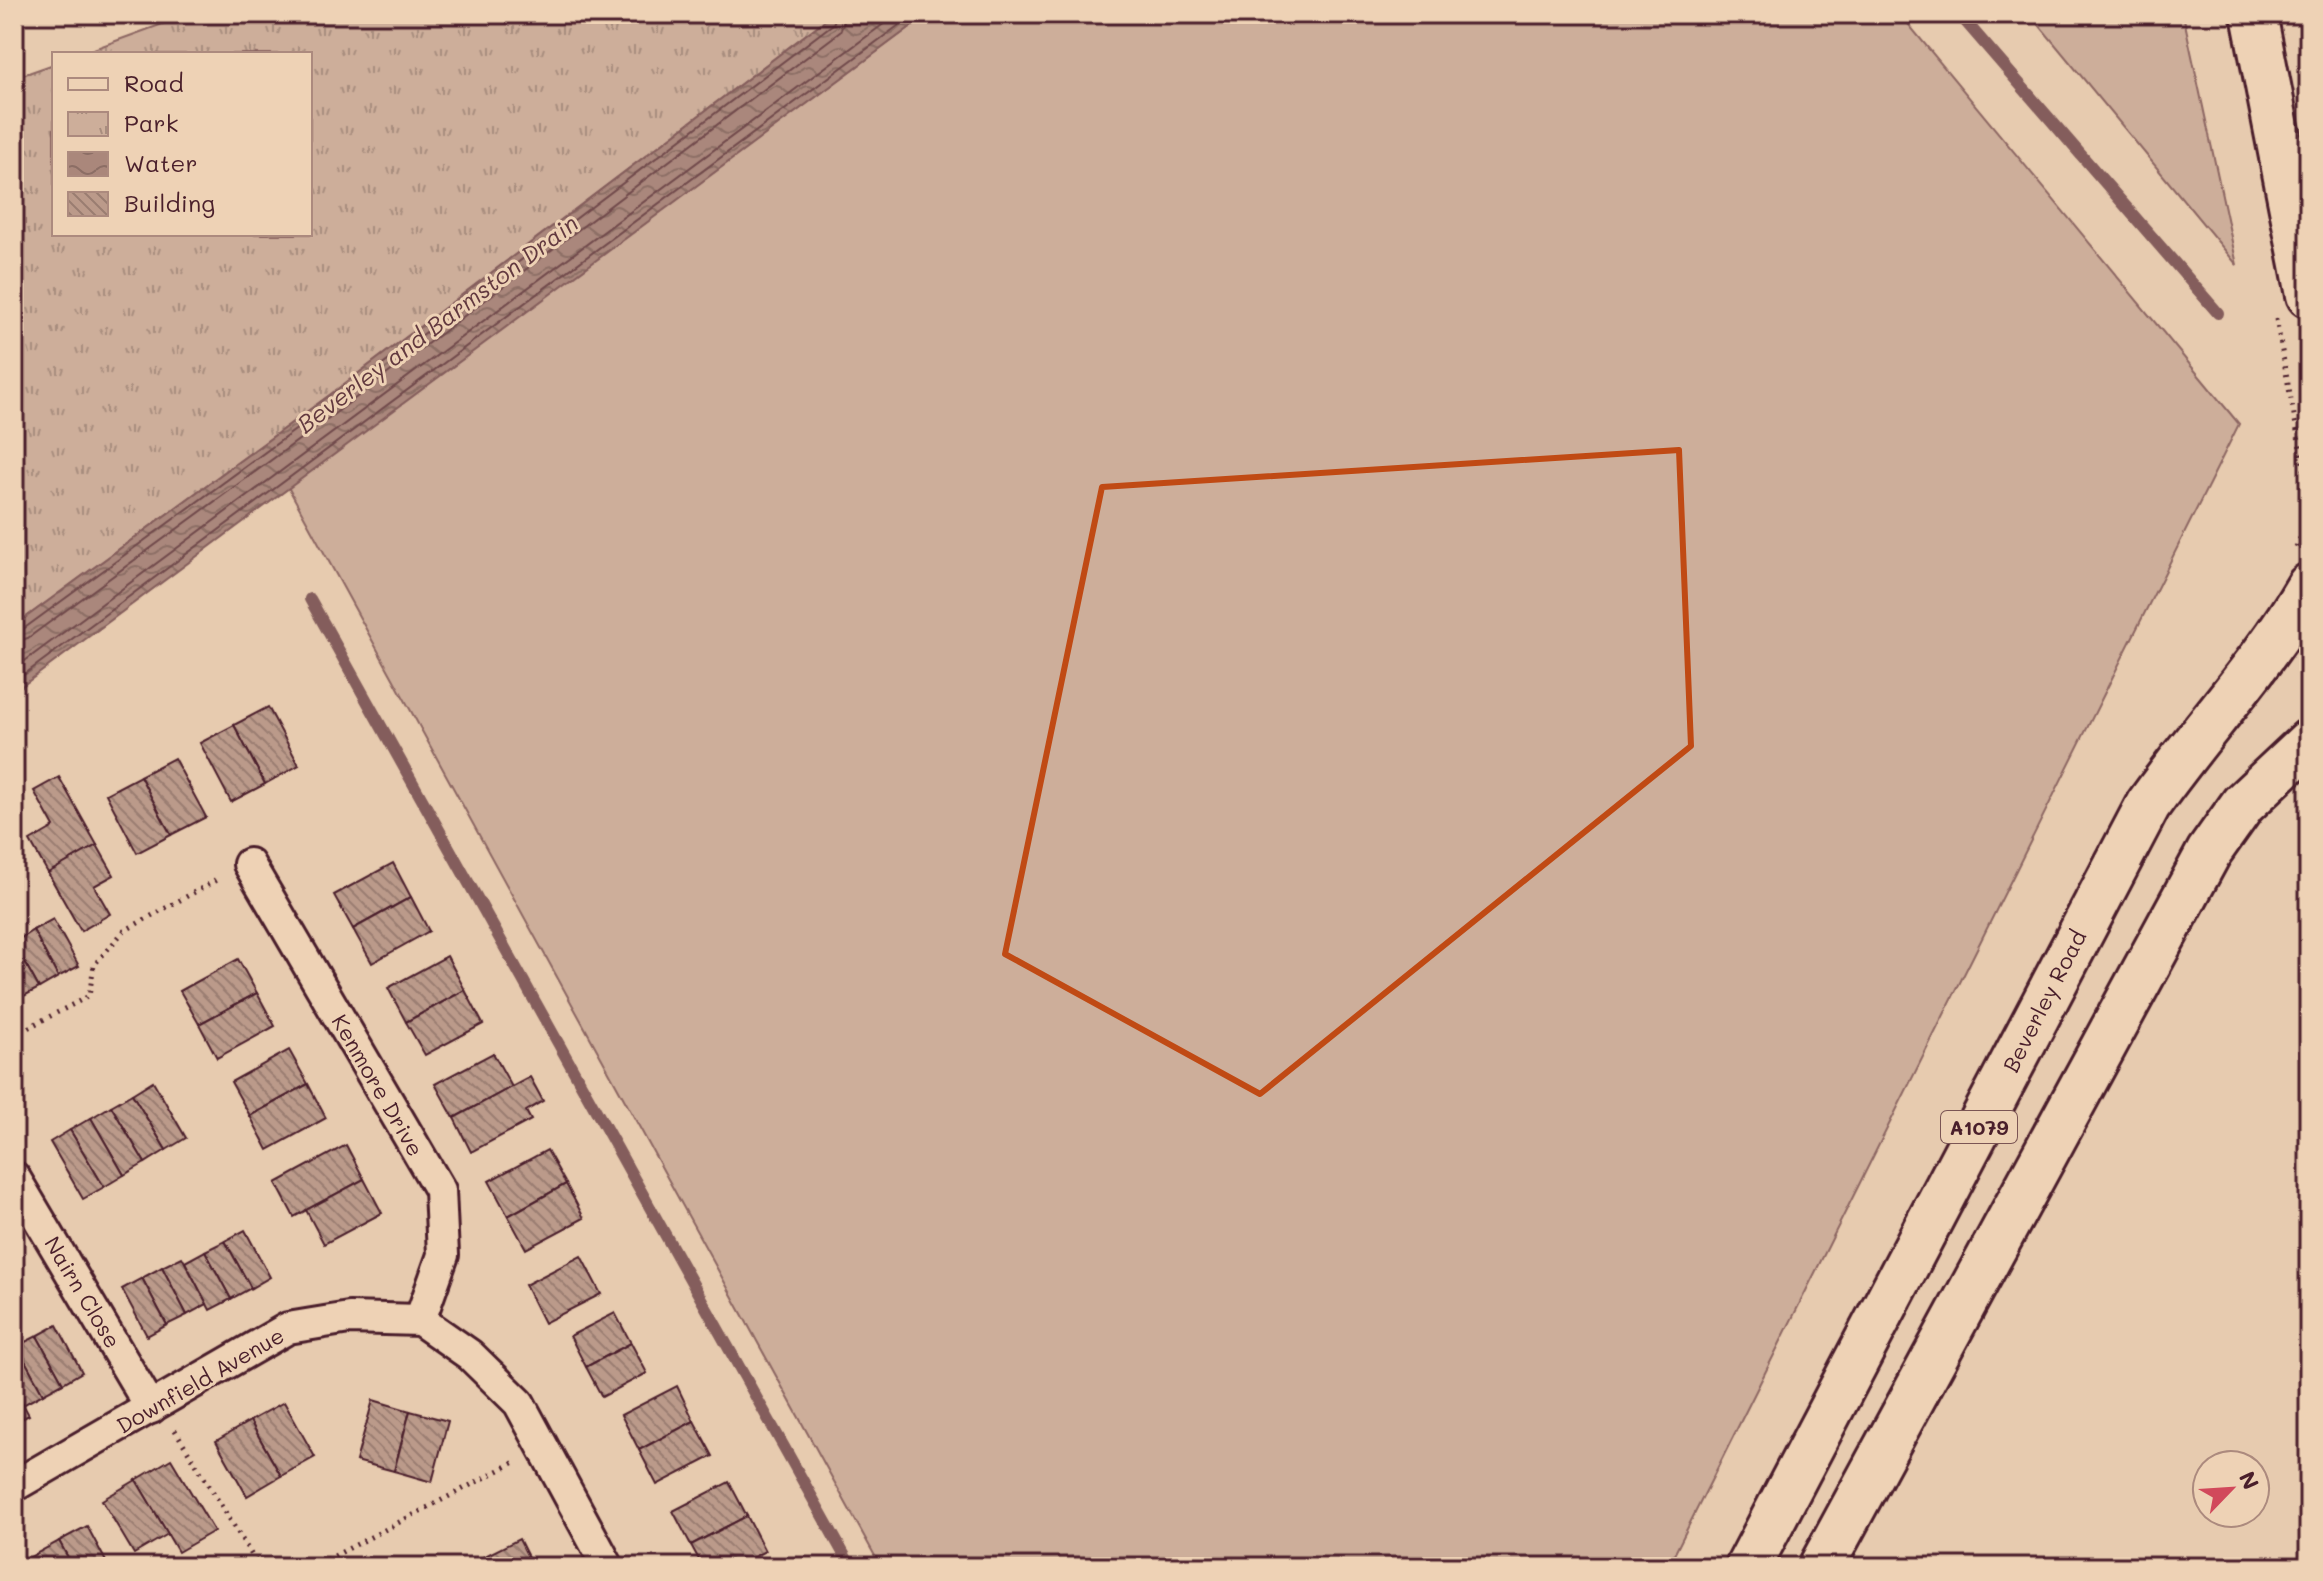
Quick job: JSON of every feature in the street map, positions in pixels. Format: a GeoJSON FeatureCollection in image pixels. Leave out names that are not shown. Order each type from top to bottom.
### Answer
{"type":"FeatureCollection","features":[{"type":"Feature","properties":{"kind":"main road"},"geometry":{"type":"LineString","coordinates":[[2254,14],[2309,295]]}},
{"type":"Feature","properties":{"kind":"main road","name":"Beverley Road"},"geometry":{"type":"LineString","coordinates":[[1748,1567],[2148,805],[2189,746],[2293,614],[2309,586]]}},
{"type":"Feature","properties":{"kind":"main road","name":"A1079"},"geometry":{"type":"LineString","coordinates":[[1821,1567],[2209,852],[2243,804],[2309,742]]}},
{"type":"Feature","properties":{"kind":"street","name":"Kenmore Drive"},"geometry":{"type":"LineString","coordinates":[[249,864],[440,1190],[443,1255],[420,1320]]}},
{"type":"Feature","properties":{"kind":"street","name":"Nairn Close"},"geometry":{"type":"LineString","coordinates":[[14,1177],[151,1408]]}},
{"type":"Feature","properties":{"kind":"street","name":"Downfield Avenue"},"geometry":{"type":"LineString","coordinates":[[14,1486],[288,1328],[349,1318],[420,1320]]}},
{"type":"Feature","properties":{"kind":"street"},"geometry":{"type":"LineString","coordinates":[[420,1320],[470,1355],[519,1403],[608,1567]]}},
{"type":"Feature","properties":{"kind":"path"},"geometry":{"type":"LineString","coordinates":[[14,1035],[89,996],[94,965],[124,931],[189,893],[249,864]]}},
{"type":"Feature","properties":{"kind":"path"},"geometry":{"type":"LineString","coordinates":[[151,1408],[173,1426],[259,1567]]}},
{"type":"Feature","properties":{"kind":"path"},"geometry":{"type":"LineString","coordinates":[[313,1567],[544,1447]]}},
{"type":"Feature","properties":{"kind":"highlighted area"},"geometry":{"type":"Polygon","coordinates":[[[1679,450],[1691,746],[1260,1094],[1005,954],[1102,487],[1679,450]]]}},
{"type":"Feature","properties":{"kind":"green space"},"geometry":{"type":"Polygon","coordinates":[[[190,14],[833,14],[331,394],[14,626],[14,78],[52,65],[52,236],[312,236],[312,52],[86,52],[190,14]]]}},
{"type":"Feature","properties":{"kind":"green space"},"geometry":{"type":"Polygon","coordinates":[[[928,14],[1900,14],[2239,424],[1668,1567],[881,1567],[288,487],[928,14]]]}},
{"type":"Feature","properties":{"kind":"green space"},"geometry":{"type":"Polygon","coordinates":[[[2030,14],[2183,14],[2237,265],[2030,14]]]}},
{"type":"Feature","properties":{"kind":"water","name":"Beverley and Barmston Drain"},"geometry":{"type":"Polygon","coordinates":[[[833,14],[928,14],[14,692],[14,626],[331,394],[833,14]]]}},
{"type":"Feature","properties":{"kind":"building"},"geometry":{"type":"Polygon","coordinates":[[[268,707],[299,765],[265,784],[234,725],[268,707]]]}},
{"type":"Feature","properties":{"kind":"building"},"geometry":{"type":"Polygon","coordinates":[[[234,725],[265,784],[231,802],[200,743],[234,725]]]}},
{"type":"Feature","properties":{"kind":"building"},"geometry":{"type":"Polygon","coordinates":[[[174,758],[206,817],[171,835],[140,776],[174,758]]]}},
{"type":"Feature","properties":{"kind":"building"},"geometry":{"type":"Polygon","coordinates":[[[140,776],[171,835],[137,853],[106,794],[140,776]]]}},
{"type":"Feature","properties":{"kind":"building"},"geometry":{"type":"Polygon","coordinates":[[[59,777],[97,845],[48,873],[30,841],[54,827],[34,791],[59,777]]]}},
{"type":"Feature","properties":{"kind":"building"},"geometry":{"type":"Polygon","coordinates":[[[97,845],[114,875],[94,886],[110,914],[81,931],[48,873],[97,845]]]}},
{"type":"Feature","properties":{"kind":"building"},"geometry":{"type":"Polygon","coordinates":[[[393,863],[411,897],[353,929],[334,895],[393,863]]]}},
{"type":"Feature","properties":{"kind":"building"},"geometry":{"type":"Polygon","coordinates":[[[411,897],[429,931],[372,963],[353,929],[411,897]]]}},
{"type":"Feature","properties":{"kind":"building"},"geometry":{"type":"Polygon","coordinates":[[[53,919],[79,966],[58,977],[33,930],[53,919]]]}},
{"type":"Feature","properties":{"kind":"building"},"geometry":{"type":"Polygon","coordinates":[[[33,930],[58,977],[39,988],[14,943],[33,930]]]}},
{"type":"Feature","properties":{"kind":"building"},"geometry":{"type":"Polygon","coordinates":[[[14,943],[39,988],[18,999],[14,989],[14,943]]]}},
{"type":"Feature","properties":{"kind":"building"},"geometry":{"type":"Polygon","coordinates":[[[447,956],[465,990],[406,1022],[388,988],[447,956]]]}},
{"type":"Feature","properties":{"kind":"building"},"geometry":{"type":"Polygon","coordinates":[[[238,959],[257,993],[199,1024],[180,991],[238,959]]]}},
{"type":"Feature","properties":{"kind":"building"},"geometry":{"type":"Polygon","coordinates":[[[465,990],[483,1024],[425,1055],[406,1022],[465,990]]]}},
{"type":"Feature","properties":{"kind":"building"},"geometry":{"type":"Polygon","coordinates":[[[257,993],[275,1026],[217,1058],[199,1024],[257,993]]]}},
{"type":"Feature","properties":{"kind":"building"},"geometry":{"type":"Polygon","coordinates":[[[289,1050],[308,1084],[250,1116],[231,1082],[289,1050]]]}},
{"type":"Feature","properties":{"kind":"building"},"geometry":{"type":"Polygon","coordinates":[[[493,1053],[512,1087],[454,1118],[435,1084],[493,1053]]]}},
{"type":"Feature","properties":{"kind":"building"},"geometry":{"type":"Polygon","coordinates":[[[530,1077],[543,1101],[526,1111],[531,1120],[471,1152],[454,1118],[530,1077]]]}},
{"type":"Feature","properties":{"kind":"building"},"geometry":{"type":"Polygon","coordinates":[[[153,1081],[186,1138],[166,1150],[132,1094],[153,1081]]]}},
{"type":"Feature","properties":{"kind":"building"},"geometry":{"type":"Polygon","coordinates":[[[308,1084],[326,1118],[268,1150],[250,1116],[308,1084]]]}},
{"type":"Feature","properties":{"kind":"building"},"geometry":{"type":"Polygon","coordinates":[[[132,1094],[166,1150],[145,1163],[111,1106],[132,1094]]]}},
{"type":"Feature","properties":{"kind":"building"},"geometry":{"type":"Polygon","coordinates":[[[111,1106],[145,1163],[124,1175],[91,1118],[111,1106]]]}},
{"type":"Feature","properties":{"kind":"building"},"geometry":{"type":"Polygon","coordinates":[[[91,1118],[124,1175],[104,1187],[70,1130],[91,1118]]]}},
{"type":"Feature","properties":{"kind":"building"},"geometry":{"type":"Polygon","coordinates":[[[70,1130],[104,1187],[83,1199],[50,1142],[70,1130]]]}},
{"type":"Feature","properties":{"kind":"building"},"geometry":{"type":"Polygon","coordinates":[[[346,1145],[364,1179],[294,1217],[276,1183],[346,1145]]]}},
{"type":"Feature","properties":{"kind":"building"},"geometry":{"type":"Polygon","coordinates":[[[547,1150],[566,1184],[508,1216],[489,1181],[547,1150]]]}},
{"type":"Feature","properties":{"kind":"building"},"geometry":{"type":"Polygon","coordinates":[[[364,1179],[382,1213],[324,1244],[306,1210],[364,1179]]]}},
{"type":"Feature","properties":{"kind":"building"},"geometry":{"type":"Polygon","coordinates":[[[566,1184],[584,1218],[526,1249],[508,1216],[566,1184]]]}},
{"type":"Feature","properties":{"kind":"building"},"geometry":{"type":"Polygon","coordinates":[[[245,1230],[270,1277],[251,1288],[225,1241],[245,1230]]]}},
{"type":"Feature","properties":{"kind":"building"},"geometry":{"type":"Polygon","coordinates":[[[225,1241],[251,1288],[231,1299],[205,1251],[225,1241]]]}},
{"type":"Feature","properties":{"kind":"building"},"geometry":{"type":"Polygon","coordinates":[[[205,1251],[231,1299],[210,1310],[185,1262],[205,1251]]]}},
{"type":"Feature","properties":{"kind":"building"},"geometry":{"type":"Polygon","coordinates":[[[581,1256],[601,1294],[544,1323],[525,1285],[581,1256]]]}},
{"type":"Feature","properties":{"kind":"building"},"geometry":{"type":"Polygon","coordinates":[[[182,1257],[207,1304],[187,1315],[162,1267],[182,1257]]]}},
{"type":"Feature","properties":{"kind":"building"},"geometry":{"type":"Polygon","coordinates":[[[162,1267],[187,1315],[167,1325],[142,1278],[162,1267]]]}},
{"type":"Feature","properties":{"kind":"building"},"geometry":{"type":"Polygon","coordinates":[[[142,1278],[167,1325],[147,1336],[122,1289],[142,1278]]]}},
{"type":"Feature","properties":{"kind":"building"},"geometry":{"type":"Polygon","coordinates":[[[615,1313],[631,1343],[586,1367],[570,1336],[615,1313]]]}},
{"type":"Feature","properties":{"kind":"building"},"geometry":{"type":"Polygon","coordinates":[[[57,1325],[82,1372],[63,1383],[37,1336],[57,1325]]]}},
{"type":"Feature","properties":{"kind":"building"},"geometry":{"type":"Polygon","coordinates":[[[37,1336],[63,1383],[43,1394],[17,1346],[37,1336]]]}},
{"type":"Feature","properties":{"kind":"building"},"geometry":{"type":"Polygon","coordinates":[[[631,1343],[647,1373],[602,1397],[586,1367],[631,1343]]]}},
{"type":"Feature","properties":{"kind":"building"},"geometry":{"type":"Polygon","coordinates":[[[17,1346],[43,1394],[23,1405],[14,1388],[14,1348],[17,1346]]]}},
{"type":"Feature","properties":{"kind":"building"},"geometry":{"type":"Polygon","coordinates":[[[677,1386],[694,1421],[639,1450],[621,1415],[677,1386]]]}},
{"type":"Feature","properties":{"kind":"building"},"geometry":{"type":"Polygon","coordinates":[[[14,1388],[29,1415],[14,1423],[14,1388]]]}},
{"type":"Feature","properties":{"kind":"building"},"geometry":{"type":"Polygon","coordinates":[[[373,1400],[410,1411],[394,1471],[356,1461],[373,1400]]]}},
{"type":"Feature","properties":{"kind":"building"},"geometry":{"type":"Polygon","coordinates":[[[284,1402],[315,1457],[281,1476],[250,1421],[284,1402]]]}},
{"type":"Feature","properties":{"kind":"building"},"geometry":{"type":"Polygon","coordinates":[[[410,1411],[448,1421],[432,1482],[394,1471],[410,1411]]]}},
{"type":"Feature","properties":{"kind":"building"},"geometry":{"type":"Polygon","coordinates":[[[250,1421],[281,1476],[247,1496],[216,1441],[250,1421]]]}},
{"type":"Feature","properties":{"kind":"building"},"geometry":{"type":"Polygon","coordinates":[[[694,1421],[713,1456],[657,1485],[639,1450],[694,1421]]]}},
{"type":"Feature","properties":{"kind":"building"},"geometry":{"type":"Polygon","coordinates":[[[171,1459],[214,1531],[178,1552],[136,1480],[171,1459]]]}},
{"type":"Feature","properties":{"kind":"building"},"geometry":{"type":"Polygon","coordinates":[[[136,1480],[168,1534],[134,1554],[102,1500],[136,1480]]]}},
{"type":"Feature","properties":{"kind":"building"},"geometry":{"type":"Polygon","coordinates":[[[729,1482],[747,1516],[691,1545],[673,1511],[729,1482]]]}},
{"type":"Feature","properties":{"kind":"building"},"geometry":{"type":"Polygon","coordinates":[[[747,1516],[765,1551],[735,1567],[703,1567],[691,1545],[747,1516]]]}},
{"type":"Feature","properties":{"kind":"building"},"geometry":{"type":"Polygon","coordinates":[[[87,1526],[109,1567],[73,1567],[59,1541],[87,1526]]]}},
{"type":"Feature","properties":{"kind":"building"},"geometry":{"type":"Polygon","coordinates":[[[519,1539],[533,1567],[488,1567],[483,1557],[519,1539]]]}},
{"type":"Feature","properties":{"kind":"building"},"geometry":{"type":"Polygon","coordinates":[[[59,1541],[73,1567],[36,1567],[30,1557],[59,1541]]]}},
{"type":"Feature","properties":{"kind":"waterway"},"geometry":{"type":"LineString","coordinates":[[1959,14],[2218,313]]}},
{"type":"Feature","properties":{"kind":"waterway"},"geometry":{"type":"LineString","coordinates":[[310,599],[851,1567]]}}]}
